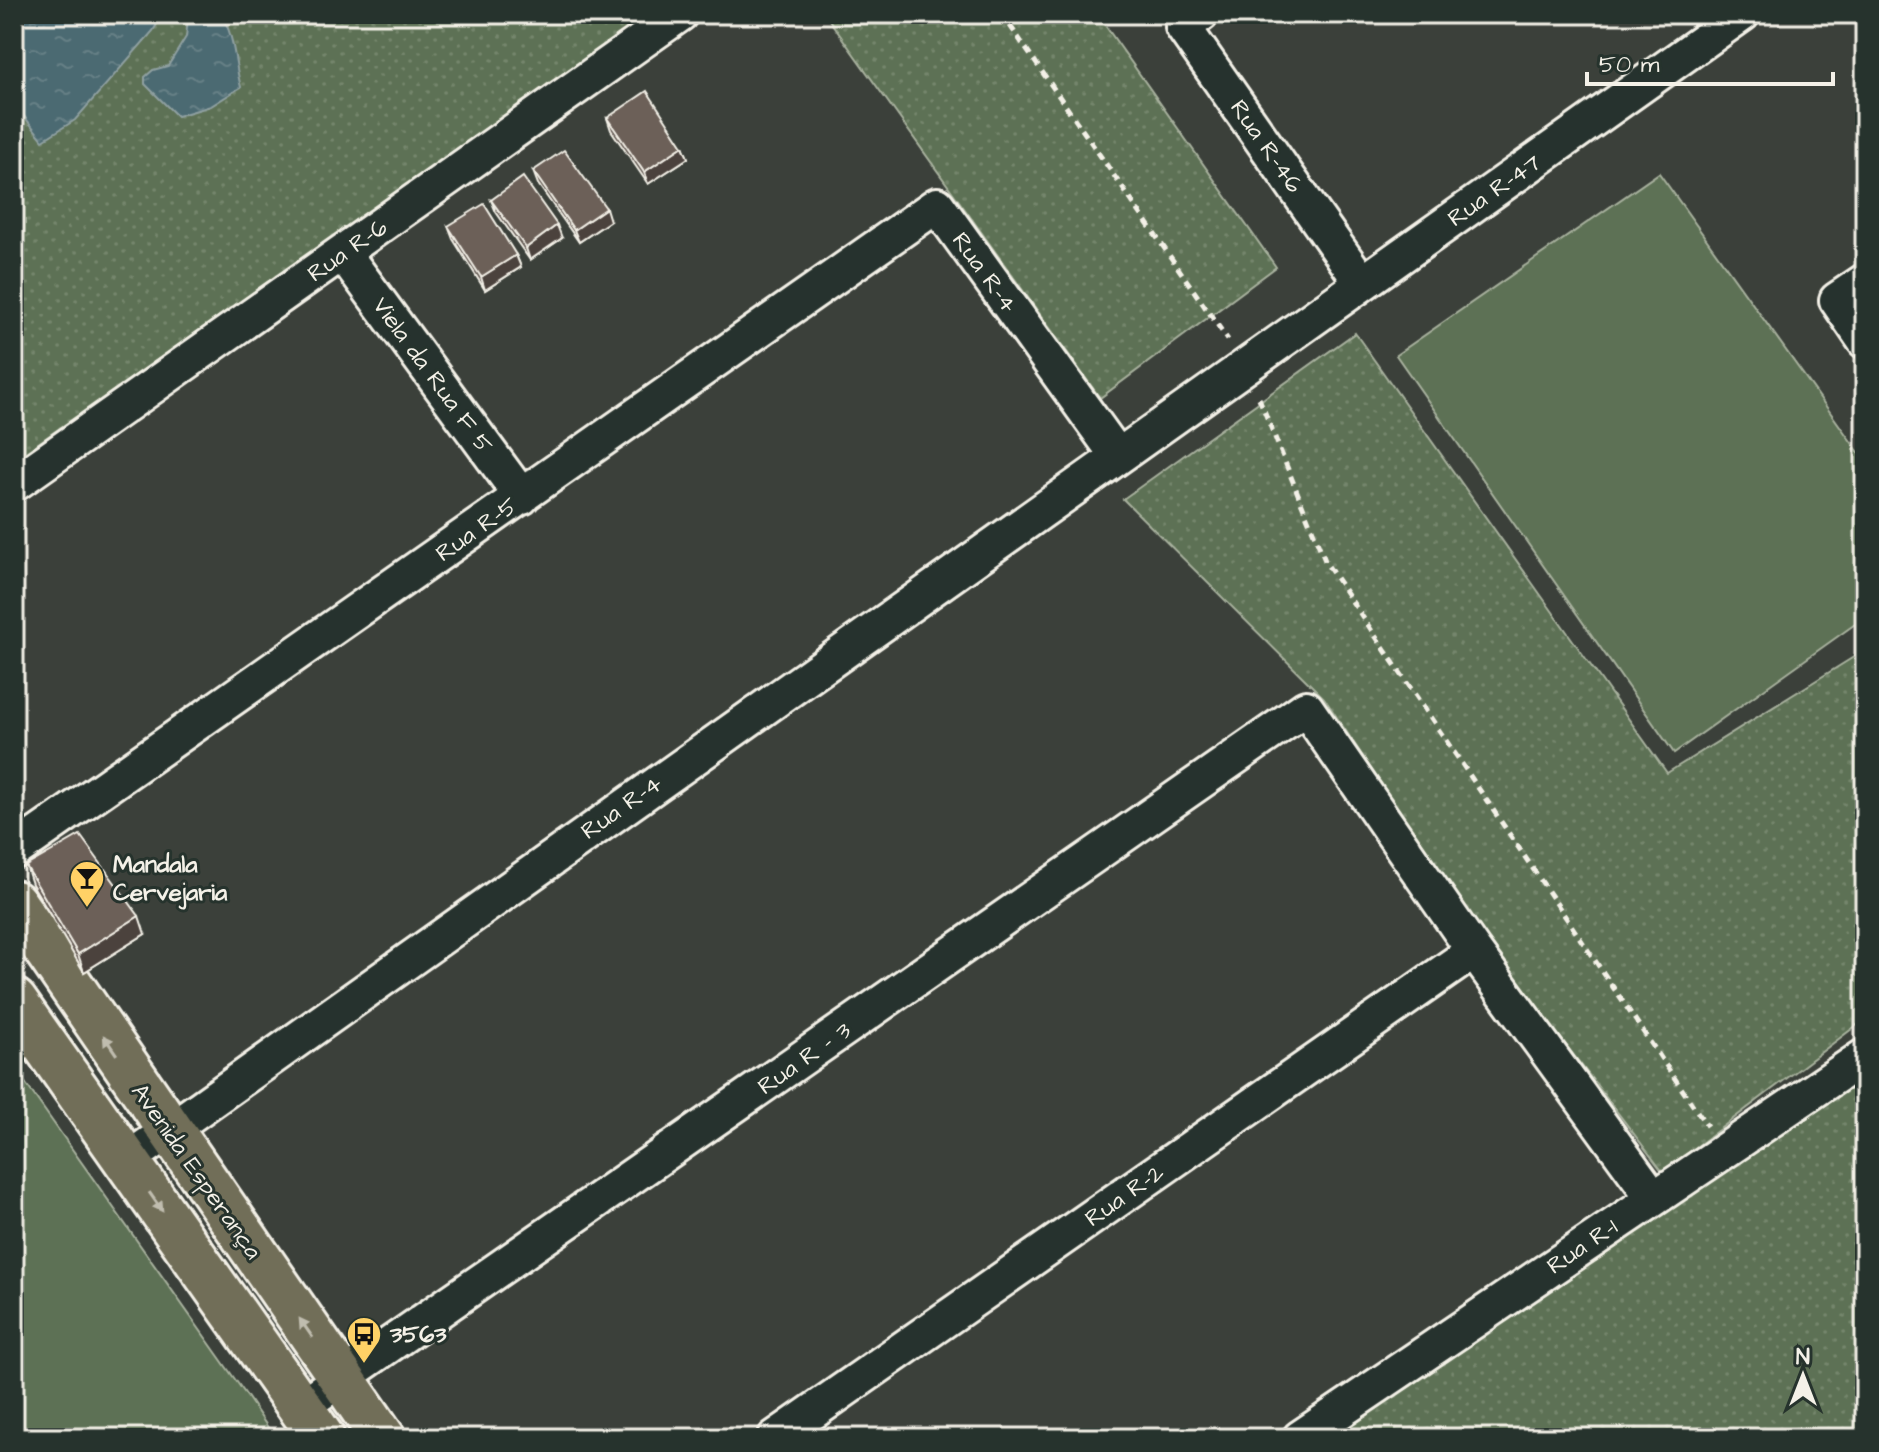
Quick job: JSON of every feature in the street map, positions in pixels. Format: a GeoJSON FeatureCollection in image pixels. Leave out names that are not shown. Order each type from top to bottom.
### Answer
{"type":"FeatureCollection","features":[{"type":"Feature","properties":{"kind":"main road","name":"Avenida Esperança"},"geometry":{"type":"LineString","coordinates":[[14,903],[167,1130],[383,1438]]}},
{"type":"Feature","properties":{"kind":"main road"},"geometry":{"type":"LineString","coordinates":[[14,1001],[311,1422]]}},
{"type":"Feature","properties":{"kind":"street","name":"Rua R-6"},"geometry":{"type":"LineString","coordinates":[[14,484],[680,14]]}},
{"type":"Feature","properties":{"kind":"street","name":"Rua R-46"},"geometry":{"type":"LineString","coordinates":[[1201,14],[1183,27],[1362,283]]}},
{"type":"Feature","properties":{"kind":"street","name":"Rua R-47"},"geometry":{"type":"LineString","coordinates":[[1246,366],[1742,14]]}},
{"type":"Feature","properties":{"kind":"street","name":"Rua R-4"},"geometry":{"type":"LineString","coordinates":[[937,205],[1117,455]]}},
{"type":"Feature","properties":{"kind":"street","name":"Rua R-5"},"geometry":{"type":"LineString","coordinates":[[14,851],[937,205]]}},
{"type":"Feature","properties":{"kind":"street","name":"Viela da Rua F 5"},"geometry":{"type":"LineString","coordinates":[[343,253],[522,497]]}},
{"type":"Feature","properties":{"kind":"street"},"geometry":{"type":"LineString","coordinates":[[1865,281],[1837,300],[1865,341]]}},
{"type":"Feature","properties":{"kind":"street","name":"Rua R-4"},"geometry":{"type":"LineString","coordinates":[[126,1161],[1246,366]]}},
{"type":"Feature","properties":{"kind":"street","name":"Rua R - 3"},"geometry":{"type":"LineString","coordinates":[[311,1422],[342,1381],[1306,708],[1474,951]]}},
{"type":"Feature","properties":{"kind":"street"},"geometry":{"type":"LineString","coordinates":[[1474,951],[1653,1197]]}},
{"type":"Feature","properties":{"kind":"street","name":"Rua R-2"},"geometry":{"type":"LineString","coordinates":[[775,1438],[1474,951]]}},
{"type":"Feature","properties":{"kind":"street","name":"Rua R-1"},"geometry":{"type":"LineString","coordinates":[[1300,1438],[1865,1056]]}},
{"type":"Feature","properties":{"kind":"path"},"geometry":{"type":"LineString","coordinates":[[1002,14],[1246,366],[1326,563],[1723,1150]]}},
{"type":"Feature","properties":{"kind":"green space"},"geometry":{"type":"Polygon","coordinates":[[[14,14],[652,14],[14,460],[14,14]]]}},
{"type":"Feature","properties":{"kind":"green space"},"geometry":{"type":"Polygon","coordinates":[[[825,14],[1097,14],[1276,267],[1100,398],[825,14]]]}},
{"type":"Feature","properties":{"kind":"green space"},"geometry":{"type":"Polygon","coordinates":[[[1659,173],[1865,461],[1865,617],[1674,753],[1396,355],[1659,173]]]}},
{"type":"Feature","properties":{"kind":"green space"},"geometry":{"type":"Polygon","coordinates":[[[1355,333],[1667,773],[1865,650],[1865,1019],[1663,1172],[1478,930],[1324,698],[1123,499],[1355,333]]]}},
{"type":"Feature","properties":{"kind":"green space"},"geometry":{"type":"Polygon","coordinates":[[[14,1067],[244,1392],[275,1438],[14,1438],[14,1067]]]}},
{"type":"Feature","properties":{"kind":"green space"},"geometry":{"type":"Polygon","coordinates":[[[1846,1084],[1865,1086],[1865,1438],[1332,1438],[1846,1084]]]}},
{"type":"Feature","properties":{"kind":"water"},"geometry":{"type":"Polygon","coordinates":[[[14,14],[163,14],[153,31],[75,120],[43,140],[14,104],[14,14]]]}},
{"type":"Feature","properties":{"kind":"water"},"geometry":{"type":"Polygon","coordinates":[[[192,14],[221,14],[232,40],[241,87],[211,106],[177,116],[145,84],[145,77],[153,70],[168,66],[186,37],[188,18],[192,14]]]}},
{"type":"Feature","properties":{"kind":"building"},"geometry":{"type":"Polygon","coordinates":[[[647,91],[683,146],[644,172],[607,118],[647,91]]]}},
{"type":"Feature","properties":{"kind":"building"},"geometry":{"type":"Polygon","coordinates":[[[564,150],[606,208],[574,230],[533,171],[564,150]]]}},
{"type":"Feature","properties":{"kind":"building"},"geometry":{"type":"Polygon","coordinates":[[[523,177],[557,225],[526,248],[491,200],[523,177]]]}},
{"type":"Feature","properties":{"kind":"building"},"geometry":{"type":"Polygon","coordinates":[[[484,204],[516,255],[481,277],[448,226],[484,204]]]}},
{"type":"Feature","properties":{"kind":"building","name":"Mandala Cervejaria"},"geometry":{"type":"Polygon","coordinates":[[[80,835],[139,916],[78,954],[26,866],[80,835]]]}},
{"type":"Feature","properties":{"kind":"place","name":"Mandala Cervejaria"},"geometry":{"type":"Point","coordinates":[87,909]}},
{"type":"Feature","properties":{"kind":"place","name":"3563"},"geometry":{"type":"Point","coordinates":[364,1365]}}]}
